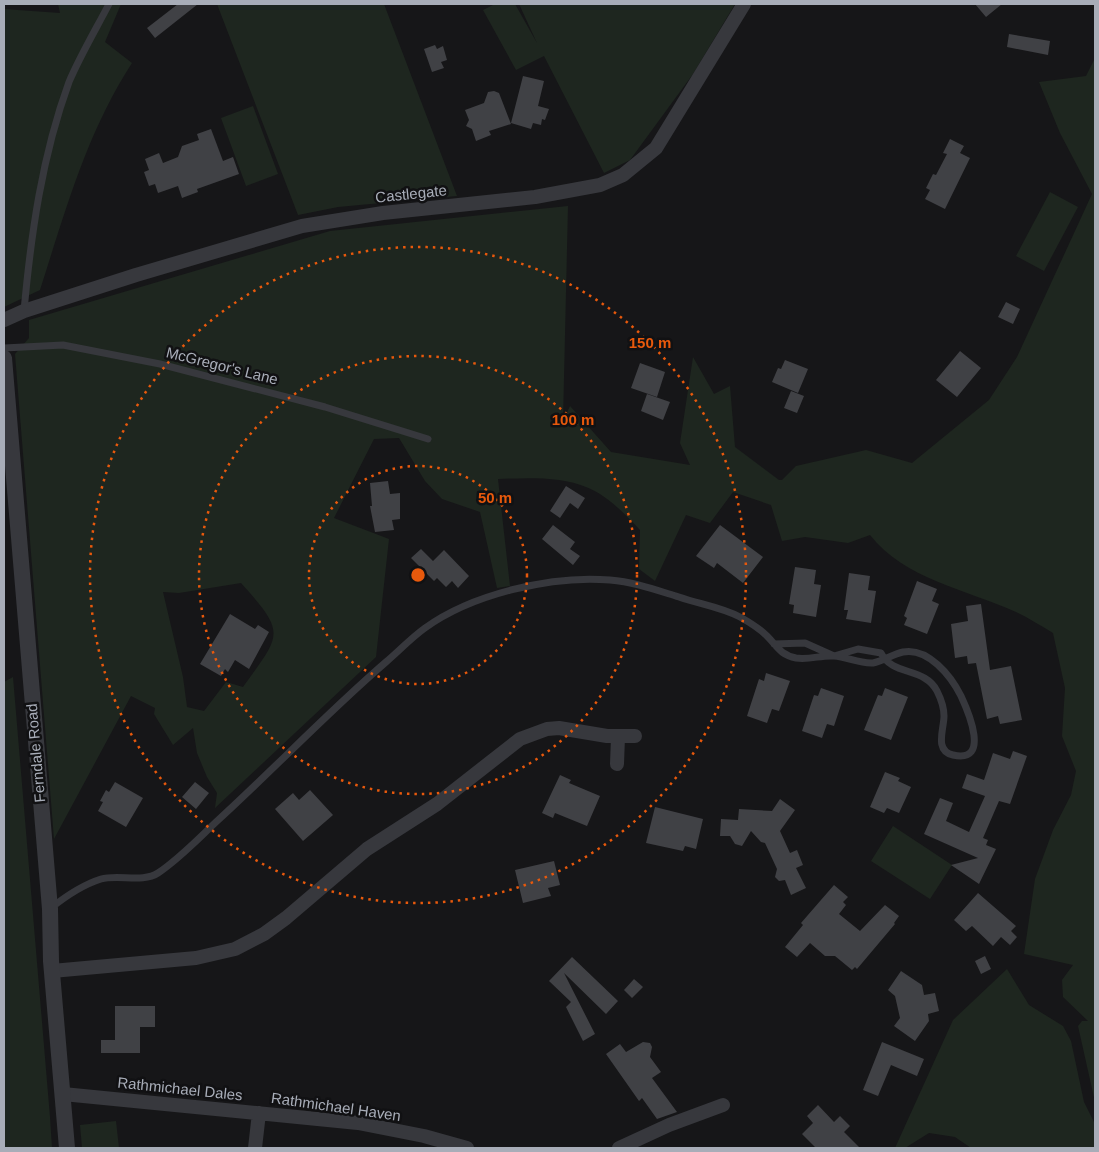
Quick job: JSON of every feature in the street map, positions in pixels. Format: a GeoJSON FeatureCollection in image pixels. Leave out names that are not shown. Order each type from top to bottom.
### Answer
{"type":"FeatureCollection","features":[{"type":"Feature","properties":{"kind":"street","name":"Castlegate"},"geometry":{"type":"LineString","coordinates":[[4,320],[24,311],[145,272],[302,226],[383,213],[535,197],[600,185],[623,175],[656,148],[744,4]]}},
{"type":"Feature","properties":{"kind":"street","name":"Ferndale Road"},"geometry":{"type":"LineString","coordinates":[[4,358],[50,909],[52,971],[67,1148]]}},
{"type":"Feature","properties":{"kind":"street"},"geometry":{"type":"LineString","coordinates":[[52,971],[196,958],[235,949],[264,934],[286,918],[367,849],[437,804],[520,739],[534,732],[559,728],[618,737],[635,736]]}},
{"type":"Feature","properties":{"kind":"street"},"geometry":{"type":"LineString","coordinates":[[617,764],[618,737]]}},
{"type":"Feature","properties":{"kind":"street","name":"Rathmichael Dales"},"geometry":{"type":"LineString","coordinates":[[63,1094],[259,1113],[255,1148]]}},
{"type":"Feature","properties":{"kind":"street"},"geometry":{"type":"LineString","coordinates":[[619,1148],[669,1125],[723,1105]]}},
{"type":"Feature","properties":{"kind":"street","name":"Rathmichael Haven"},"geometry":{"type":"LineString","coordinates":[[259,1113],[358,1123],[424,1136],[467,1148]]}},
{"type":"Feature","properties":{"kind":"lane"},"geometry":{"type":"LineString","coordinates":[[24,311],[32,230],[59,116],[70,81],[109,4]]}},
{"type":"Feature","properties":{"kind":"lane","name":"McGregor's Lane"},"geometry":{"type":"LineString","coordinates":[[4,348],[63,345],[160,364],[325,407],[428,439]]}},
{"type":"Feature","properties":{"kind":"lane"},"geometry":{"type":"LineString","coordinates":[[50,909],[73,891],[103,878],[155,876],[246,795],[324,716],[426,627],[471,603],[519,589],[570,580],[618,581],[652,588],[721,609],[753,625],[786,656],[807,660],[834,656],[848,651],[871,650],[881,654],[883,659],[894,667],[919,674],[932,683],[943,706],[944,721],[941,743],[946,752],[955,756],[973,749],[976,743],[966,706],[958,690],[932,660],[911,651],[902,652],[883,659],[873,663],[834,656],[805,643],[774,644]]}},
{"type":"Feature","properties":{"kind":"shaded area"},"geometry":{"type":"Polygon","coordinates":[[[58,4],[121,4],[105,42],[132,63],[102,117],[78,173],[40,290],[4,307],[4,9],[60,13],[58,4]]]}},
{"type":"Feature","properties":{"kind":"shaded area"},"geometry":{"type":"Polygon","coordinates":[[[217,4],[384,4],[457,196],[338,207],[298,215],[217,4]]]}},
{"type":"Feature","properties":{"kind":"shaded area"},"geometry":{"type":"Polygon","coordinates":[[[495,4],[515,4],[537,43],[519,4],[735,4],[693,74],[630,160],[604,173],[544,56],[516,70],[483,10],[495,4]]]}},
{"type":"Feature","properties":{"kind":"shaded area"},"geometry":{"type":"Polygon","coordinates":[[[1095,58],[1095,1102],[1078,1026],[1082,1021],[1088,1021],[1063,997],[1062,980],[1073,965],[1024,954],[1035,879],[1053,830],[1071,795],[1076,771],[1062,736],[1065,688],[1053,633],[1016,612],[918,573],[884,550],[870,535],[848,543],[805,537],[782,541],[771,505],[733,492],[710,523],[686,515],[655,581],[639,569],[640,530],[622,511],[594,490],[576,483],[554,479],[498,479],[510,586],[497,588],[480,512],[442,499],[425,481],[399,438],[374,439],[334,518],[389,539],[376,657],[215,808],[217,793],[207,777],[197,753],[193,728],[173,745],[154,714],[155,708],[131,696],[54,839],[15,354],[29,338],[29,320],[330,231],[568,206],[563,421],[570,406],[611,452],[690,465],[680,443],[693,357],[714,394],[730,386],[735,447],[779,480],[782,480],[796,466],[866,450],[912,463],[989,400],[1017,357],[1092,194],[1060,133],[1039,82],[1086,76],[1095,58]],[[241,583],[179,593],[163,592],[183,677],[187,707],[204,711],[226,682],[243,687],[265,656],[274,634],[272,624],[256,600],[241,583]]]}},
{"type":"Feature","properties":{"kind":"shaded area"},"geometry":{"type":"Polygon","coordinates":[[[253,106],[278,174],[246,186],[221,118],[253,106]]]}},
{"type":"Feature","properties":{"kind":"shaded area"},"geometry":{"type":"Polygon","coordinates":[[[1050,192],[1078,207],[1044,271],[1016,256],[1050,192]]]}},
{"type":"Feature","properties":{"kind":"shaded area"},"geometry":{"type":"Polygon","coordinates":[[[13,677],[52,1148],[4,1148],[4,682],[13,677]]]}},
{"type":"Feature","properties":{"kind":"shaded area"},"geometry":{"type":"Polygon","coordinates":[[[893,826],[952,865],[930,899],[871,861],[893,826]]]}},
{"type":"Feature","properties":{"kind":"shaded area"},"geometry":{"type":"Polygon","coordinates":[[[1007,969],[1029,1005],[1063,1026],[1071,1041],[1084,1102],[1095,1124],[1095,1148],[971,1148],[955,1137],[929,1133],[905,1148],[895,1148],[953,1020],[1007,969]]]}},
{"type":"Feature","properties":{"kind":"shaded area"},"geometry":{"type":"Polygon","coordinates":[[[116,1121],[119,1148],[82,1148],[80,1125],[116,1121]]]}},
{"type":"Feature","properties":{"kind":"building"},"geometry":{"type":"Polygon","coordinates":[[[178,4],[198,4],[155,38],[147,28],[178,4]]]}},
{"type":"Feature","properties":{"kind":"building"},"geometry":{"type":"Polygon","coordinates":[[[975,4],[1002,4],[986,17],[975,4]]]}},
{"type":"Feature","properties":{"kind":"building"},"geometry":{"type":"Polygon","coordinates":[[[1009,34],[1050,41],[1048,55],[1007,47],[1009,34]]]}},
{"type":"Feature","properties":{"kind":"building"},"geometry":{"type":"Polygon","coordinates":[[[435,45],[437,49],[443,46],[447,60],[441,62],[444,68],[432,72],[424,49],[435,45]]]}},
{"type":"Feature","properties":{"kind":"building"},"geometry":{"type":"Polygon","coordinates":[[[523,76],[544,81],[538,106],[549,109],[545,120],[542,119],[541,125],[533,123],[531,129],[511,123],[523,76]]]}},
{"type":"Feature","properties":{"kind":"building"},"geometry":{"type":"Polygon","coordinates":[[[494,91],[499,93],[511,124],[489,131],[491,135],[476,141],[472,129],[466,126],[469,120],[465,110],[484,103],[488,92],[494,91]]]}},
{"type":"Feature","properties":{"kind":"building"},"geometry":{"type":"Polygon","coordinates":[[[211,129],[223,161],[233,157],[239,174],[197,189],[198,192],[182,198],[178,186],[158,193],[155,184],[149,186],[144,172],[149,170],[145,159],[159,153],[163,163],[178,157],[182,146],[199,140],[197,134],[211,129]]]}},
{"type":"Feature","properties":{"kind":"building"},"geometry":{"type":"Polygon","coordinates":[[[950,139],[964,146],[960,153],[970,158],[945,209],[925,199],[930,190],[926,188],[933,174],[936,175],[947,154],[943,153],[950,139]]]}},
{"type":"Feature","properties":{"kind":"building"},"geometry":{"type":"Polygon","coordinates":[[[1006,302],[1020,309],[1013,324],[998,317],[1006,302]]]}},
{"type":"Feature","properties":{"kind":"building"},"geometry":{"type":"Polygon","coordinates":[[[960,351],[981,368],[957,397],[936,380],[960,351]]]}},
{"type":"Feature","properties":{"kind":"building"},"geometry":{"type":"Polygon","coordinates":[[[785,360],[808,369],[798,393],[772,382],[778,368],[781,369],[785,360]]]}},
{"type":"Feature","properties":{"kind":"building"},"geometry":{"type":"Polygon","coordinates":[[[640,363],[665,372],[657,397],[631,388],[640,363]]]}},
{"type":"Feature","properties":{"kind":"building"},"geometry":{"type":"Polygon","coordinates":[[[791,391],[804,396],[797,413],[784,408],[791,391]]]}},
{"type":"Feature","properties":{"kind":"building"},"geometry":{"type":"Polygon","coordinates":[[[647,394],[670,402],[663,420],[641,411],[647,394]]]}},
{"type":"Feature","properties":{"kind":"building"},"geometry":{"type":"Polygon","coordinates":[[[388,481],[390,494],[400,493],[400,519],[392,520],[394,530],[375,532],[370,506],[372,506],[370,483],[388,481]]]}},
{"type":"Feature","properties":{"kind":"building"},"geometry":{"type":"Polygon","coordinates":[[[566,486],[585,498],[578,509],[570,503],[560,518],[550,511],[566,486]]]}},
{"type":"Feature","properties":{"kind":"building"},"geometry":{"type":"Polygon","coordinates":[[[553,525],[575,542],[570,549],[580,556],[573,565],[542,539],[553,525]]]}},
{"type":"Feature","properties":{"kind":"building"},"geometry":{"type":"Polygon","coordinates":[[[720,525],[763,557],[743,583],[717,563],[714,568],[696,556],[720,525]]]}},
{"type":"Feature","properties":{"kind":"building"},"geometry":{"type":"Polygon","coordinates":[[[421,549],[433,561],[444,550],[469,576],[458,588],[452,581],[446,587],[437,578],[434,581],[411,558],[421,549]]]}},
{"type":"Feature","properties":{"kind":"building"},"geometry":{"type":"Polygon","coordinates":[[[795,567],[816,570],[814,584],[821,585],[816,617],[793,613],[794,605],[789,604],[795,567]]]}},
{"type":"Feature","properties":{"kind":"building"},"geometry":{"type":"Polygon","coordinates":[[[849,573],[870,576],[868,590],[876,591],[871,623],[846,619],[848,610],[844,610],[849,573]]]}},
{"type":"Feature","properties":{"kind":"building"},"geometry":{"type":"Polygon","coordinates":[[[917,581],[937,589],[932,601],[939,604],[927,634],[904,625],[907,618],[904,616],[917,581]]]}},
{"type":"Feature","properties":{"kind":"building"},"geometry":{"type":"Polygon","coordinates":[[[981,604],[990,670],[1011,666],[1022,720],[1000,724],[998,716],[987,719],[976,663],[968,664],[967,656],[955,658],[951,624],[968,621],[966,606],[981,604]]]}},
{"type":"Feature","properties":{"kind":"building"},"geometry":{"type":"Polygon","coordinates":[[[230,614],[255,629],[258,625],[269,632],[249,669],[235,660],[228,672],[225,669],[221,676],[200,664],[230,614]]]}},
{"type":"Feature","properties":{"kind":"building"},"geometry":{"type":"Polygon","coordinates":[[[766,673],[790,681],[779,711],[772,709],[767,723],[747,716],[759,679],[764,681],[766,673]]]}},
{"type":"Feature","properties":{"kind":"building"},"geometry":{"type":"Polygon","coordinates":[[[821,688],[844,696],[834,726],[827,724],[822,738],[802,731],[814,695],[818,696],[821,688]]]}},
{"type":"Feature","properties":{"kind":"building"},"geometry":{"type":"Polygon","coordinates":[[[885,688],[908,697],[891,740],[864,730],[878,695],[882,696],[885,688]]]}},
{"type":"Feature","properties":{"kind":"building"},"geometry":{"type":"Polygon","coordinates":[[[1013,751],[1027,756],[1010,804],[999,801],[983,838],[988,840],[986,845],[996,849],[979,884],[951,865],[978,858],[924,834],[940,798],[953,803],[946,821],[969,832],[985,796],[962,788],[967,774],[984,780],[993,753],[1010,759],[1013,751]]]}},
{"type":"Feature","properties":{"kind":"building"},"geometry":{"type":"Polygon","coordinates":[[[885,772],[900,778],[898,781],[911,787],[899,813],[887,808],[884,813],[870,807],[885,772]]]}},
{"type":"Feature","properties":{"kind":"building"},"geometry":{"type":"Polygon","coordinates":[[[560,775],[571,780],[569,783],[600,796],[587,826],[555,813],[553,818],[542,813],[560,775]]]}},
{"type":"Feature","properties":{"kind":"building"},"geometry":{"type":"Polygon","coordinates":[[[115,782],[143,798],[126,827],[98,811],[103,802],[100,801],[106,790],[109,792],[115,782]]]}},
{"type":"Feature","properties":{"kind":"building"},"geometry":{"type":"Polygon","coordinates":[[[195,782],[209,793],[196,809],[182,797],[195,782]]]}},
{"type":"Feature","properties":{"kind":"building"},"geometry":{"type":"Polygon","coordinates":[[[310,790],[333,815],[303,841],[275,809],[293,793],[299,800],[310,790]]]}},
{"type":"Feature","properties":{"kind":"building"},"geometry":{"type":"Polygon","coordinates":[[[780,799],[795,810],[780,831],[790,853],[797,850],[803,865],[796,868],[806,888],[791,895],[785,880],[779,881],[775,877],[777,869],[765,843],[761,842],[751,831],[742,846],[735,844],[730,836],[720,836],[721,819],[738,820],[739,809],[772,811],[780,799]]]}},
{"type":"Feature","properties":{"kind":"building"},"geometry":{"type":"Polygon","coordinates":[[[655,807],[703,819],[696,849],[685,846],[683,851],[646,843],[655,807]]]}},
{"type":"Feature","properties":{"kind":"building"},"geometry":{"type":"Polygon","coordinates":[[[554,861],[560,885],[548,888],[551,896],[523,903],[515,870],[554,861]]]}},
{"type":"Feature","properties":{"kind":"building"},"geometry":{"type":"Polygon","coordinates":[[[834,885],[848,897],[843,902],[846,905],[839,914],[860,931],[885,905],[899,916],[895,924],[857,969],[855,967],[852,970],[835,956],[825,956],[810,943],[797,957],[785,947],[803,925],[801,923],[834,885]]]}},
{"type":"Feature","properties":{"kind":"building"},"geometry":{"type":"Polygon","coordinates":[[[978,893],[1016,926],[1011,931],[1017,937],[1010,945],[1001,937],[993,946],[972,926],[966,931],[954,920],[978,893]]]}},
{"type":"Feature","properties":{"kind":"building"},"geometry":{"type":"Polygon","coordinates":[[[985,956],[991,969],[981,974],[975,961],[985,956]]]}},
{"type":"Feature","properties":{"kind":"building"},"geometry":{"type":"Polygon","coordinates":[[[572,957],[618,1001],[606,1014],[564,973],[595,1034],[583,1041],[566,1007],[571,1002],[549,981],[572,957]]]}},
{"type":"Feature","properties":{"kind":"building"},"geometry":{"type":"Polygon","coordinates":[[[901,971],[922,985],[924,995],[935,993],[939,1011],[928,1014],[929,1021],[915,1041],[894,1026],[900,1018],[895,996],[888,990],[901,971]]]}},
{"type":"Feature","properties":{"kind":"building"},"geometry":{"type":"Polygon","coordinates":[[[634,979],[643,987],[632,998],[624,990],[634,979]]]}},
{"type":"Feature","properties":{"kind":"building"},"geometry":{"type":"Polygon","coordinates":[[[115,1006],[155,1006],[155,1027],[140,1027],[140,1053],[101,1053],[101,1040],[115,1040],[115,1006]]]}},
{"type":"Feature","properties":{"kind":"building"},"geometry":{"type":"Polygon","coordinates":[[[643,1042],[650,1043],[652,1047],[650,1057],[661,1072],[652,1078],[677,1112],[657,1119],[642,1098],[639,1101],[606,1054],[620,1044],[626,1052],[643,1042]]]}},
{"type":"Feature","properties":{"kind":"building"},"geometry":{"type":"Polygon","coordinates":[[[882,1042],[924,1059],[917,1076],[891,1065],[878,1096],[863,1090],[882,1042]]]}},
{"type":"Feature","properties":{"kind":"building"},"geometry":{"type":"Polygon","coordinates":[[[818,1105],[834,1122],[840,1116],[850,1126],[844,1132],[860,1148],[816,1148],[802,1134],[813,1123],[807,1116],[818,1105]]]}}]}
